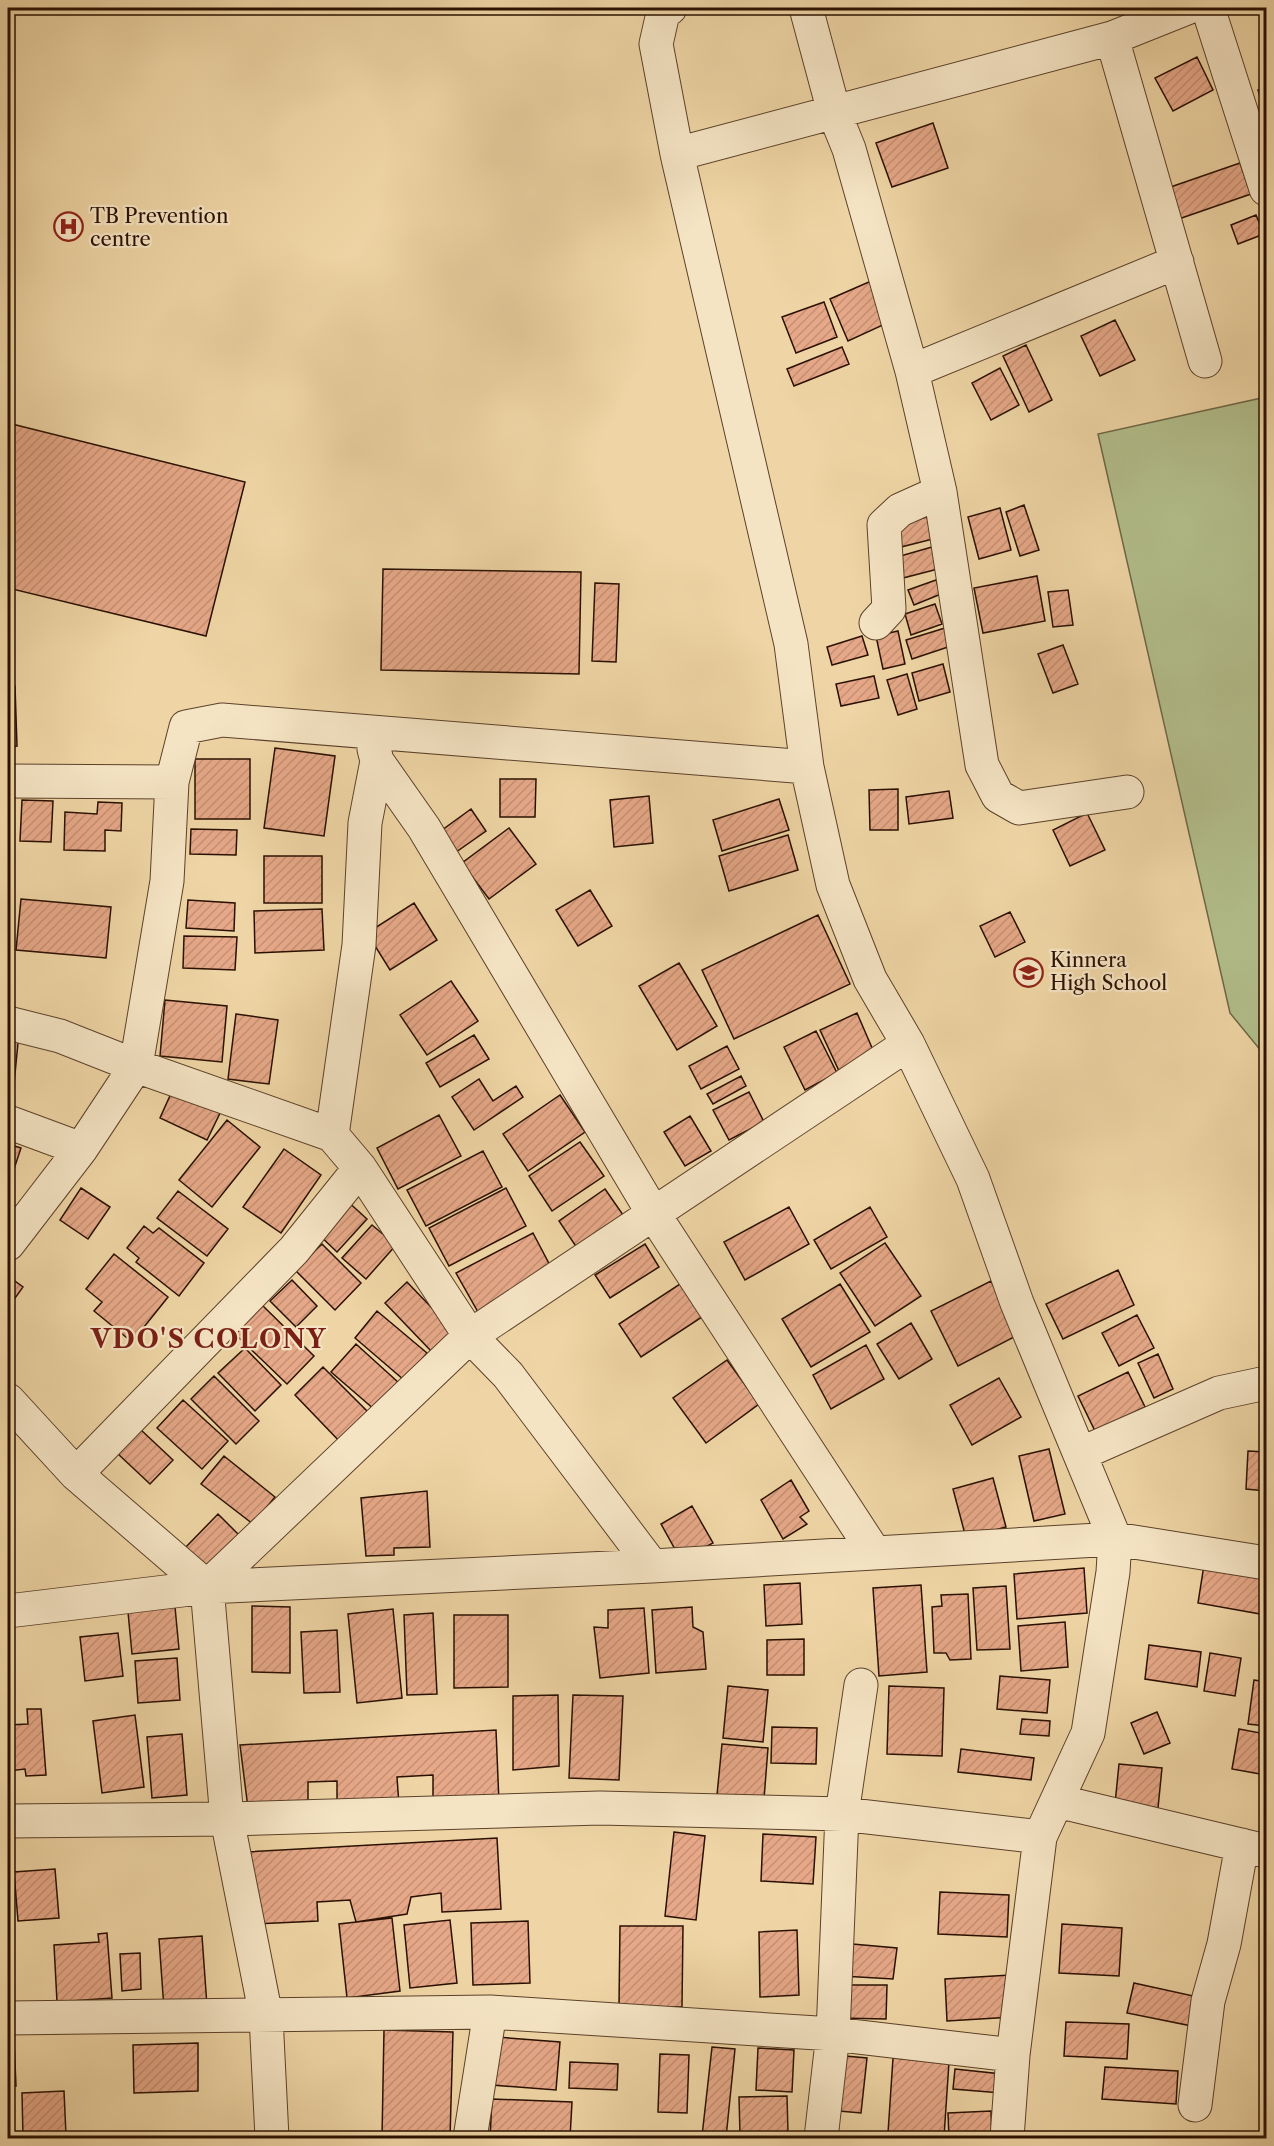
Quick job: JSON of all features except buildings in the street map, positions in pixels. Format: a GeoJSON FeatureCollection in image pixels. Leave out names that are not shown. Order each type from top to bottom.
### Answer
{"type":"FeatureCollection","features":[{"type":"Feature","properties":{"kind":"street"},"geometry":{"type":"LineString","coordinates":[[670,8],[663,13],[656,45],[677,154],[791,644],[807,767],[833,885],[870,979],[909,1044],[973,1179],[1017,1303],[1115,1539],[1113,1572],[1088,1733],[1040,1837],[1013,2055],[1007,2139]]}},
{"type":"Feature","properties":{"kind":"street"},"geometry":{"type":"LineString","coordinates":[[806,8],[834,112],[849,149],[912,370],[940,492],[982,765],[998,796],[1019,808],[1127,792]]}},
{"type":"Feature","properties":{"kind":"street"},"geometry":{"type":"LineString","coordinates":[[677,154],[1113,38],[1187,8]]}},
{"type":"Feature","properties":{"kind":"street"},"geometry":{"type":"LineString","coordinates":[[1208,8],[1266,189]]}},
{"type":"Feature","properties":{"kind":"street"},"geometry":{"type":"LineString","coordinates":[[1113,38],[1205,361]]}},
{"type":"Feature","properties":{"kind":"street"},"geometry":{"type":"LineString","coordinates":[[912,370],[1177,262]]}},
{"type":"Feature","properties":{"kind":"street"},"geometry":{"type":"LineString","coordinates":[[876,623],[889,609],[884,525],[900,510],[940,492]]}},
{"type":"Feature","properties":{"kind":"street"},"geometry":{"type":"LineString","coordinates":[[8,1244],[81,1149],[136,1066],[166,881],[172,782],[186,727],[222,720],[374,747],[807,767]]}},
{"type":"Feature","properties":{"kind":"street"},"geometry":{"type":"LineString","coordinates":[[332,1135],[359,945],[365,823],[374,747]]}},
{"type":"Feature","properties":{"kind":"street"},"geometry":{"type":"LineString","coordinates":[[374,747],[653,1213],[874,1552]]}},
{"type":"Feature","properties":{"kind":"street"},"geometry":{"type":"LineString","coordinates":[[8,781],[172,782]]}},
{"type":"Feature","properties":{"kind":"street"},"geometry":{"type":"LineString","coordinates":[[8,1023],[60,1036],[136,1066],[332,1135],[360,1168],[470,1336],[508,1375],[652,1566]]}},
{"type":"Feature","properties":{"kind":"street"},"geometry":{"type":"LineString","coordinates":[[207,1587],[470,1336],[909,1044]]}},
{"type":"Feature","properties":{"kind":"street"},"geometry":{"type":"LineString","coordinates":[[8,1122],[81,1149]]}},
{"type":"Feature","properties":{"kind":"street"},"geometry":{"type":"LineString","coordinates":[[76,1474],[294,1250],[360,1168]]}},
{"type":"Feature","properties":{"kind":"street"},"geometry":{"type":"LineString","coordinates":[[1080,1454],[1219,1393],[1266,1383]]}},
{"type":"Feature","properties":{"kind":"street"},"geometry":{"type":"LineString","coordinates":[[8,1400],[76,1474],[207,1587],[227,1819],[266,2016],[272,2139]]}},
{"type":"Feature","properties":{"kind":"street"},"geometry":{"type":"LineString","coordinates":[[8,1611],[207,1587],[652,1566],[1115,1539],[1266,1563]]}},
{"type":"Feature","properties":{"kind":"street"},"geometry":{"type":"LineString","coordinates":[[821,2139],[833,2034],[842,1814],[861,1685]]}},
{"type":"Feature","properties":{"kind":"street"},"geometry":{"type":"LineString","coordinates":[[1057,1801],[1254,1848],[1208,2001],[1195,2105]]}},
{"type":"Feature","properties":{"kind":"street"},"geometry":{"type":"LineString","coordinates":[[8,1821],[227,1819],[600,1808],[842,1814],[1040,1837]]}},
{"type":"Feature","properties":{"kind":"street"},"geometry":{"type":"LineString","coordinates":[[8,2018],[490,2012],[833,2034],[1013,2055]]}},
{"type":"Feature","properties":{"kind":"street"},"geometry":{"type":"LineString","coordinates":[[470,2139],[490,2012]]}},
{"type":"Feature","properties":{"kind":"green space"},"geometry":{"type":"Polygon","coordinates":[[[1266,397],[1266,1057],[1230,1013],[1098,434],[1266,397]]]}},
{"type":"Feature","properties":{"kind":"place","name":"TB Prevention centre"},"geometry":{"type":"Point","coordinates":[69,227]}},
{"type":"Feature","properties":{"kind":"place","name":"Kinnera High School"},"geometry":{"type":"Point","coordinates":[1029,972]}},
{"type":"Feature","properties":{"kind":"district","name":"VDO'S COLONY"},"geometry":{"type":"Point","coordinates":[209,1339]}}]}
